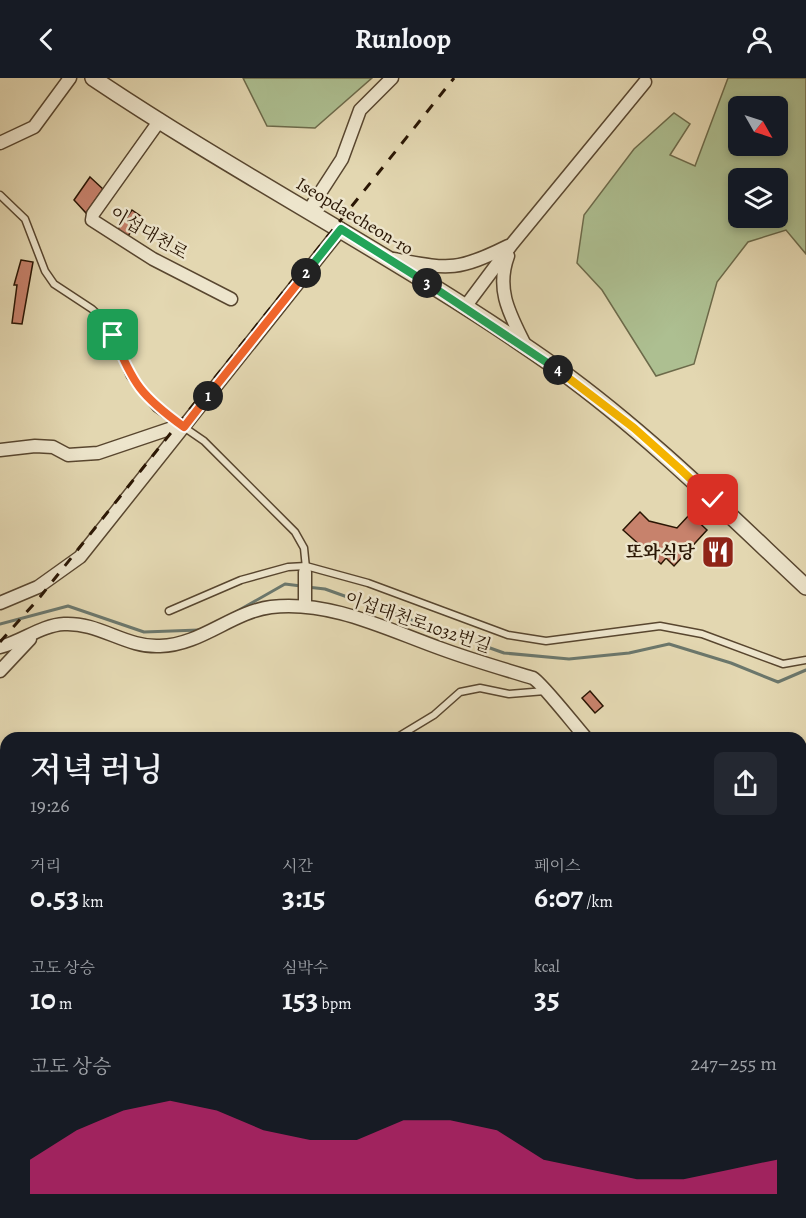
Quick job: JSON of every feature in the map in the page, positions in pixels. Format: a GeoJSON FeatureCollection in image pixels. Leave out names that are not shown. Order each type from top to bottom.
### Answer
{"type":"FeatureCollection","features":[{"type":"Feature","properties":{"kind":"street"},"geometry":{"type":"LineString","coordinates":[[0,143],[34,127],[70,78]]}},
{"type":"Feature","properties":{"kind":"street","name":"Iseopdaecheon-ro"},"geometry":{"type":"LineString","coordinates":[[93,78],[390,259],[526,347],[634,428],[806,587]]}},
{"type":"Feature","properties":{"kind":"street"},"geometry":{"type":"LineString","coordinates":[[309,210],[342,159],[360,110],[392,78]]}},
{"type":"Feature","properties":{"kind":"street"},"geometry":{"type":"LineString","coordinates":[[465,307],[642,80]]}},
{"type":"Feature","properties":{"kind":"street","name":"이섭대천로"},"geometry":{"type":"LineString","coordinates":[[160,120],[93,214],[92,220],[153,259],[231,299]]}},
{"type":"Feature","properties":{"kind":"street"},"geometry":{"type":"LineString","coordinates":[[0,603],[38,586],[80,556],[341,229]]}},
{"type":"Feature","properties":{"kind":"street"},"geometry":{"type":"LineString","coordinates":[[390,259],[449,268],[467,266],[512,244]]}},
{"type":"Feature","properties":{"kind":"street"},"geometry":{"type":"LineString","coordinates":[[512,244],[502,271],[503,297],[526,347]]}},
{"type":"Feature","properties":{"kind":"street"},"geometry":{"type":"LineString","coordinates":[[0,450],[35,446],[53,447],[68,455],[98,453],[182,426]]}},
{"type":"Feature","properties":{"kind":"street"},"geometry":{"type":"LineString","coordinates":[[305,603],[306,569]]}},
{"type":"Feature","properties":{"kind":"street","name":"이섭대천로1032번길"},"geometry":{"type":"LineString","coordinates":[[0,647],[62,624],[81,625],[143,646],[163,646],[197,639],[229,622],[269,607],[305,606],[348,615],[533,678],[581,732]]}},
{"type":"Feature","properties":{"kind":"street"},"geometry":{"type":"LineString","coordinates":[[0,672],[34,635]]}},
{"type":"Feature","properties":{"kind":"lane"},"geometry":{"type":"LineString","coordinates":[[0,195],[25,219],[45,272],[54,284],[92,309],[104,320],[113,335],[130,376],[156,408],[204,441],[295,532],[304,548],[306,569]]}},
{"type":"Feature","properties":{"kind":"lane"},"geometry":{"type":"LineString","coordinates":[[169,611],[241,580],[288,567],[368,583],[508,635],[546,641],[660,626],[702,634],[783,664],[806,660]]}},
{"type":"Feature","properties":{"kind":"lane"},"geometry":{"type":"LineString","coordinates":[[406,732],[428,719],[460,692],[480,688],[509,694],[546,691]]}},
{"type":"Feature","properties":{"kind":"green space"},"geometry":{"type":"Polygon","coordinates":[[[243,78],[372,78],[315,128],[267,126],[243,78]]]}},
{"type":"Feature","properties":{"kind":"green space"},"geometry":{"type":"Polygon","coordinates":[[[728,78],[806,78],[806,254],[786,230],[748,242],[717,282],[694,364],[656,376],[602,290],[577,263],[584,215],[634,149],[674,113],[690,124],[670,155],[695,166],[728,78]]]}},
{"type":"Feature","properties":{"kind":"building"},"geometry":{"type":"Polygon","coordinates":[[[90,177],[103,189],[86,213],[74,200],[90,177]]]}},
{"type":"Feature","properties":{"kind":"building"},"geometry":{"type":"Polygon","coordinates":[[[132,210],[142,217],[128,236],[118,229],[132,210]]]}},
{"type":"Feature","properties":{"kind":"building"},"geometry":{"type":"Polygon","coordinates":[[[21,260],[33,262],[22,324],[12,323],[17,285],[14,285],[21,260]]]}},
{"type":"Feature","properties":{"kind":"building"},"geometry":{"type":"Polygon","coordinates":[[[640,512],[649,521],[677,528],[690,514],[707,530],[674,566],[666,558],[661,564],[623,530],[640,512]]]}},
{"type":"Feature","properties":{"kind":"building"},"geometry":{"type":"Polygon","coordinates":[[[714,537],[733,554],[726,563],[720,558],[716,561],[708,554],[713,548],[708,543],[714,537]]]}},
{"type":"Feature","properties":{"kind":"building"},"geometry":{"type":"Polygon","coordinates":[[[590,691],[603,706],[595,713],[582,698],[590,691]]]}},
{"type":"Feature","properties":{"kind":"waterway"},"geometry":{"type":"LineString","coordinates":[[234,613],[285,584],[301,586]]}},
{"type":"Feature","properties":{"kind":"waterway"},"geometry":{"type":"LineString","coordinates":[[307,587],[325,589],[504,653],[569,659],[629,653],[669,644],[731,663],[778,682],[806,670]]}},
{"type":"Feature","properties":{"kind":"waterway"},"geometry":{"type":"LineString","coordinates":[[0,624],[68,606],[144,632],[199,630]]}},
{"type":"Feature","properties":{"kind":"railway"},"geometry":{"type":"LineString","coordinates":[[0,642],[40,597],[454,78]]}},
{"type":"Feature","properties":{"kind":"place","name":"또와식당"},"geometry":{"type":"Point","coordinates":[718,552]}},
{"type":"Feature","properties":{"kind":"route"},"geometry":{"type":"LineString","coordinates":[[113,335],[130,376],[156,408],[184,427],[341,229],[465,307],[560,371],[634,428],[713,500]]}}]}
